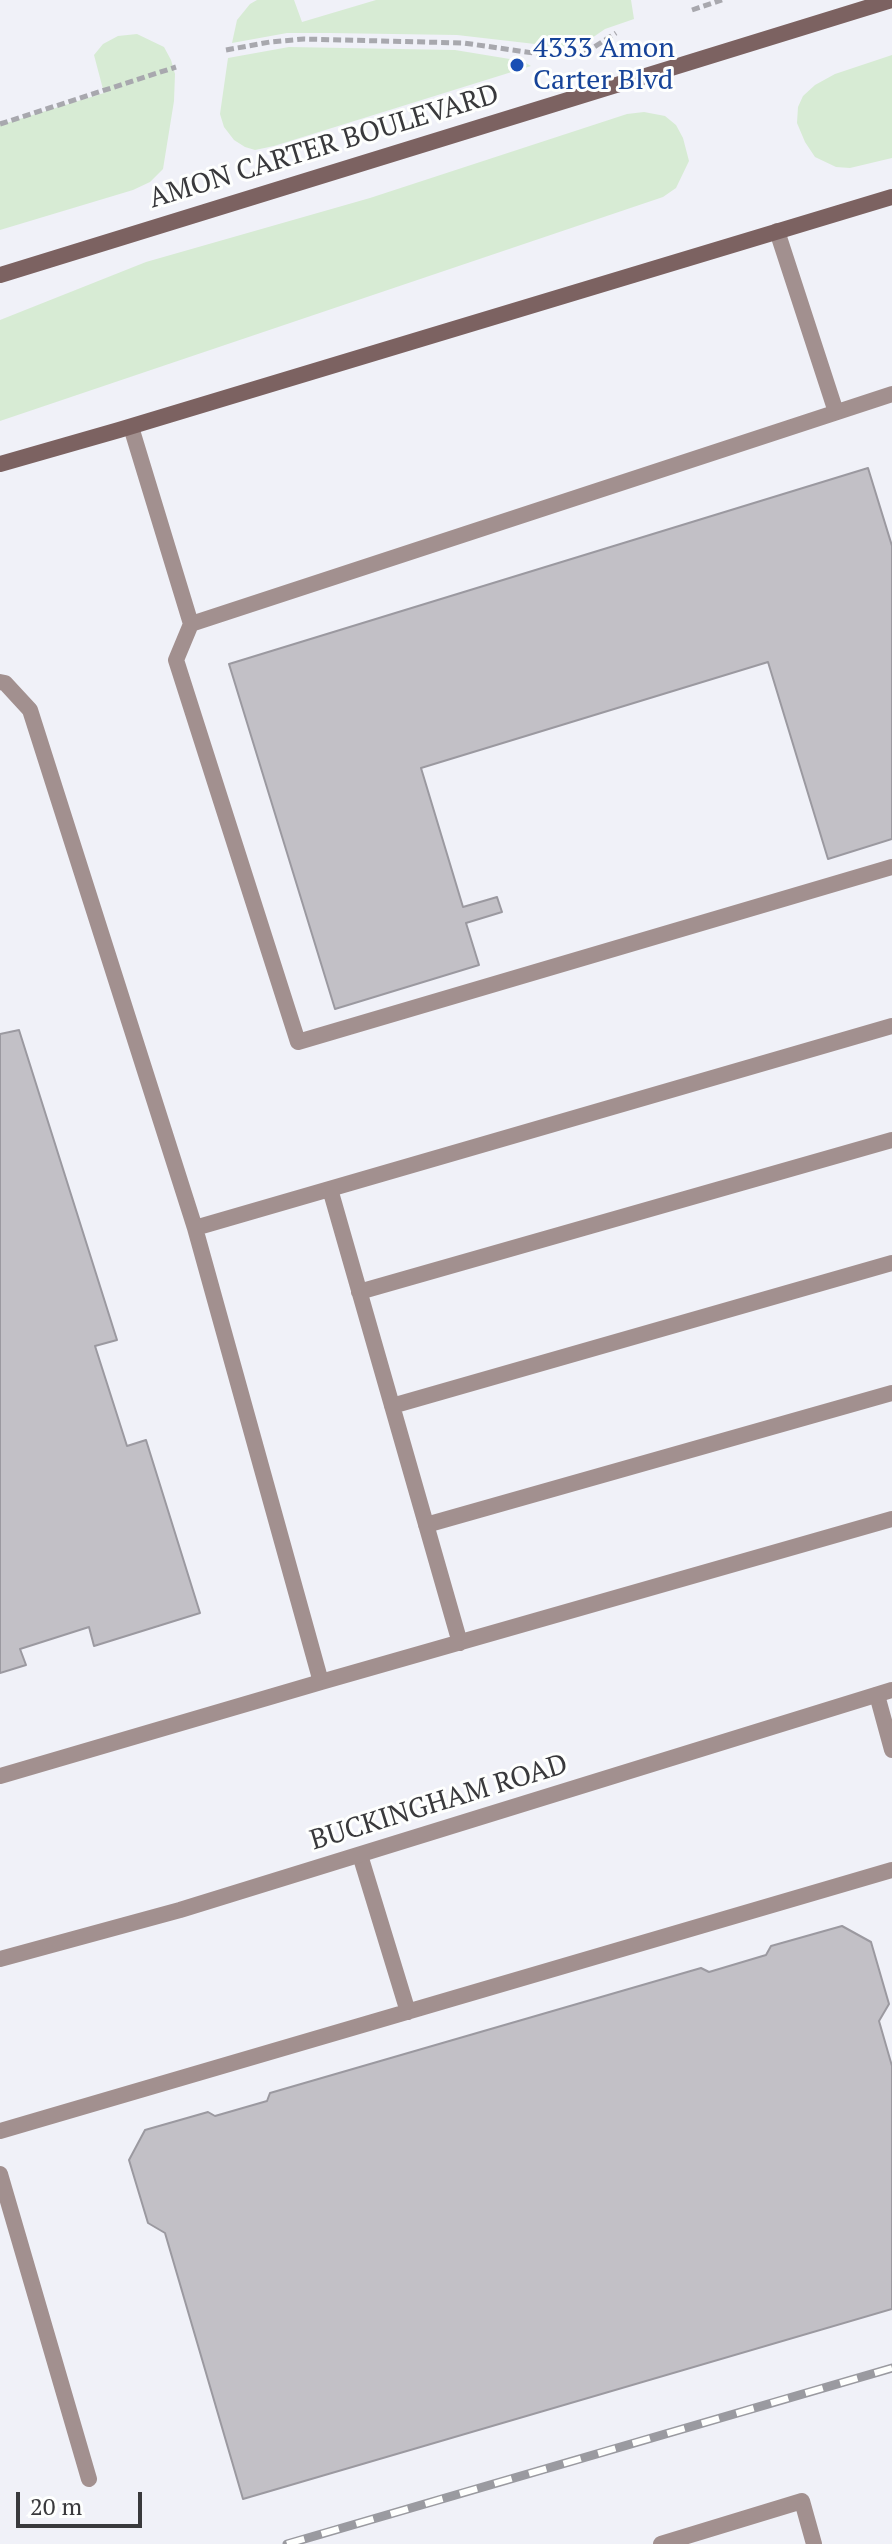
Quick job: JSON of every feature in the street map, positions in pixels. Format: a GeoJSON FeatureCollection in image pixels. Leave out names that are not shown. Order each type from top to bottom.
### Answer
{"type":"FeatureCollection","features":[{"type":"Feature","properties":{"kind":"street","name":"AMON CARTER BOULEVARD"},"geometry":{"type":"LineString","coordinates":[[0,275],[892,0]]}},
{"type":"Feature","properties":{"kind":"street"},"geometry":{"type":"LineString","coordinates":[[0,464],[892,197]]}},
{"type":"Feature","properties":{"kind":"street"},"geometry":{"type":"LineString","coordinates":[[777,231],[836,412]]}},
{"type":"Feature","properties":{"kind":"street"},"geometry":{"type":"LineString","coordinates":[[191,624],[892,394]]}},
{"type":"Feature","properties":{"kind":"street"},"geometry":{"type":"LineString","coordinates":[[131,427],[191,624],[176,660],[298,1042],[892,867]]}},
{"type":"Feature","properties":{"kind":"street"},"geometry":{"type":"LineString","coordinates":[[0,682],[5,683],[30,710],[195,1228],[321,1682]]}},
{"type":"Feature","properties":{"kind":"street"},"geometry":{"type":"LineString","coordinates":[[195,1228],[892,1026]]}},
{"type":"Feature","properties":{"kind":"street"},"geometry":{"type":"LineString","coordinates":[[359,1292],[892,1140]]}},
{"type":"Feature","properties":{"kind":"street"},"geometry":{"type":"LineString","coordinates":[[330,1189],[460,1643]]}},
{"type":"Feature","properties":{"kind":"street"},"geometry":{"type":"LineString","coordinates":[[392,1406],[892,1263]]}},
{"type":"Feature","properties":{"kind":"street"},"geometry":{"type":"LineString","coordinates":[[426,1525],[892,1393]]}},
{"type":"Feature","properties":{"kind":"street"},"geometry":{"type":"LineString","coordinates":[[0,1776],[892,1519]]}},
{"type":"Feature","properties":{"kind":"street"},"geometry":{"type":"LineString","coordinates":[[884,1693],[892,1750]]}},
{"type":"Feature","properties":{"kind":"street","name":"BUCKINGHAM ROAD"},"geometry":{"type":"LineString","coordinates":[[0,1958],[180,1910],[884,1693]]}},
{"type":"Feature","properties":{"kind":"street"},"geometry":{"type":"LineString","coordinates":[[360,1855],[408,2012]]}},
{"type":"Feature","properties":{"kind":"street"},"geometry":{"type":"LineString","coordinates":[[0,2131],[892,1870]]}},
{"type":"Feature","properties":{"kind":"street"},"geometry":{"type":"LineString","coordinates":[[0,2174],[89,2479]]}},
{"type":"Feature","properties":{"kind":"street"},"geometry":{"type":"LineString","coordinates":[[661,2544],[802,2501],[814,2544]]}},
{"type":"Feature","properties":{"kind":"path"},"geometry":{"type":"LineString","coordinates":[[692,10],[722,0]]}},
{"type":"Feature","properties":{"kind":"path"},"geometry":{"type":"LineString","coordinates":[[226,50],[304,39],[464,43],[554,56],[591,49],[616,33]]}},
{"type":"Feature","properties":{"kind":"path"},"geometry":{"type":"LineString","coordinates":[[0,124],[176,67]]}},
{"type":"Feature","properties":{"kind":"green space"},"geometry":{"type":"Polygon","coordinates":[[[257,0],[294,0],[302,22],[376,0],[631,0],[634,19],[605,29],[589,40],[561,47],[457,35],[329,33],[287,33],[232,43],[237,20],[257,0]]]}},
{"type":"Feature","properties":{"kind":"green space"},"geometry":{"type":"Polygon","coordinates":[[[137,34],[164,47],[175,74],[163,169],[150,182],[133,190],[0,230],[0,125],[104,93],[94,55],[103,44],[118,36],[137,34]]]}},
{"type":"Feature","properties":{"kind":"green space"},"geometry":{"type":"Polygon","coordinates":[[[289,47],[455,50],[522,61],[531,66],[274,146],[255,150],[245,147],[234,140],[224,127],[220,114],[228,58],[289,47]]]}},
{"type":"Feature","properties":{"kind":"green space"},"geometry":{"type":"Polygon","coordinates":[[[892,55],[892,158],[850,168],[836,167],[815,157],[797,123],[798,107],[803,96],[835,74],[892,55]]]}},
{"type":"Feature","properties":{"kind":"green space"},"geometry":{"type":"Polygon","coordinates":[[[644,112],[665,116],[676,125],[689,161],[676,188],[663,197],[0,421],[0,320],[146,262],[370,198],[627,114],[644,112]]]}},
{"type":"Feature","properties":{"kind":"building"},"geometry":{"type":"Polygon","coordinates":[[[868,468],[892,546],[892,839],[828,859],[768,662],[421,768],[463,907],[497,897],[502,912],[466,923],[479,965],[335,1009],[229,664],[868,468]]]}},
{"type":"Feature","properties":{"kind":"building"},"geometry":{"type":"Polygon","coordinates":[[[19,1030],[117,1340],[95,1346],[127,1446],[146,1440],[200,1613],[94,1646],[89,1627],[20,1649],[26,1665],[0,1673],[0,1034],[19,1030]]]}},
{"type":"Feature","properties":{"kind":"building"},"geometry":{"type":"Polygon","coordinates":[[[842,1926],[871,1942],[889,2004],[879,2021],[892,2066],[892,2309],[243,2499],[165,2233],[148,2223],[129,2160],[145,2130],[208,2112],[215,2116],[267,2101],[270,2093],[701,1968],[709,1972],[766,1955],[771,1946],[842,1926]]]}},
{"type":"Feature","properties":{"kind":"railway"},"geometry":{"type":"LineString","coordinates":[[287,2544],[892,2368]]}},
{"type":"Feature","properties":{"kind":"place","name":"4333 Amon Carter Blvd"},"geometry":{"type":"Point","coordinates":[517,65]}}]}
